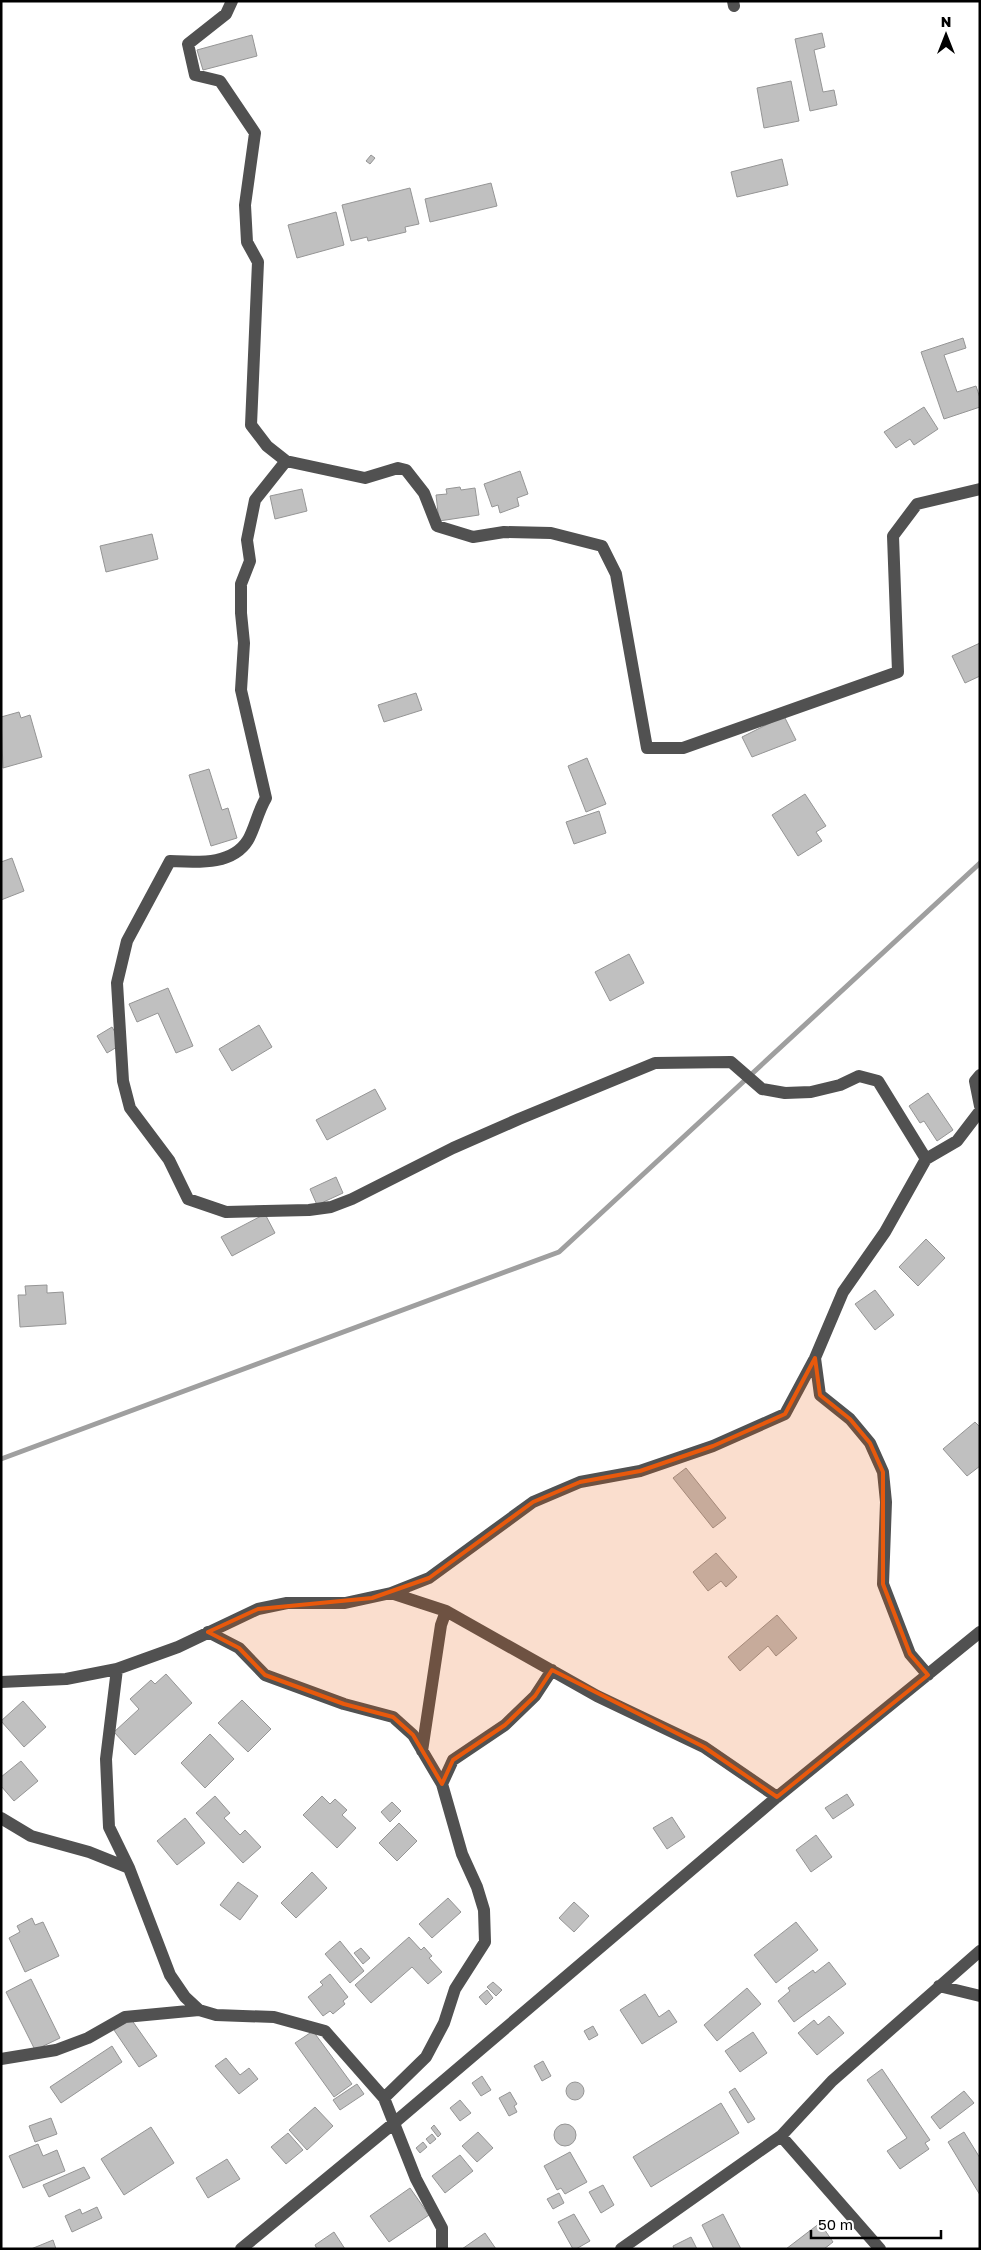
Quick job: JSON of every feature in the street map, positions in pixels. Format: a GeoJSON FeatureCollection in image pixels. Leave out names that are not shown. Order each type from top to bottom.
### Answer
{"type":"FeatureCollection","features":[{"type":"Feature","properties":{"kind":"street"},"geometry":{"type":"LineString","coordinates":[[232,1],[226,14],[188,44],[195,75],[220,81],[255,133],[245,206],[247,242],[258,262],[251,425],[267,446],[286,461],[366,478],[398,468],[406,470],[424,493],[437,526],[473,537],[504,532],[551,533],[602,546],[616,574],[647,748],[683,748],[898,672],[893,536],[917,504],[980,489]]}},
{"type":"Feature","properties":{"kind":"street"},"geometry":{"type":"LineString","coordinates":[[286,461],[255,500],[247,540],[250,561],[241,584],[244,643],[241,690],[266,798],[258,812],[248,841],[225,860],[170,861],[127,941],[117,983],[123,1081],[130,1108],[169,1160],[188,1199],[226,1212],[309,1210],[331,1207],[352,1199],[398,1175],[511,1122],[655,1063],[731,1062],[762,1088],[785,1093],[811,1092],[840,1084],[859,1076],[878,1081],[926,1159]]}},
{"type":"Feature","properties":{"kind":"street"},"geometry":{"type":"LineString","coordinates":[[980,1075],[975,1081],[980,1106]]}},
{"type":"Feature","properties":{"kind":"street"},"geometry":{"type":"LineString","coordinates":[[1,1682],[66,1679],[117,1669],[178,1647],[258,1609],[287,1603],[345,1603],[391,1594],[429,1578],[533,1502],[580,1482],[640,1471],[713,1446],[785,1414],[815,1358],[843,1292],[885,1232],[926,1159],[957,1142],[980,1111]]}},
{"type":"Feature","properties":{"kind":"street"},"geometry":{"type":"LineString","coordinates":[[815,1358],[820,1395],[850,1419],[870,1443],[883,1472],[886,1502],[883,1584],[910,1654],[928,1675]]}},
{"type":"Feature","properties":{"kind":"street"},"geometry":{"type":"LineString","coordinates":[[391,1594],[446,1611],[597,1696],[704,1747],[777,1797]]}},
{"type":"Feature","properties":{"kind":"street"},"geometry":{"type":"LineString","coordinates":[[422,1751],[441,1624],[446,1611]]}},
{"type":"Feature","properties":{"kind":"street"},"geometry":{"type":"LineString","coordinates":[[208,1632],[239,1648],[265,1675],[344,1704],[392,1716],[413,1735],[442,1784],[462,1854],[478,1887],[482,1902],[485,1942],[455,1989],[444,2023],[426,2057],[384,2098]]}},
{"type":"Feature","properties":{"kind":"street"},"geometry":{"type":"LineString","coordinates":[[241,2249],[394,2123],[777,1797],[980,1632]]}},
{"type":"Feature","properties":{"kind":"street"},"geometry":{"type":"LineString","coordinates":[[117,1669],[106,1759],[109,1827],[130,1868],[170,1975],[185,1998],[199,2010]]}},
{"type":"Feature","properties":{"kind":"street"},"geometry":{"type":"LineString","coordinates":[[442,1784],[453,1760],[505,1725],[535,1696],[552,1670]]}},
{"type":"Feature","properties":{"kind":"street"},"geometry":{"type":"LineString","coordinates":[[1,1818],[31,1836],[89,1852],[130,1868]]}},
{"type":"Feature","properties":{"kind":"street"},"geometry":{"type":"LineString","coordinates":[[621,2249],[781,2136],[832,2081],[980,1951]]}},
{"type":"Feature","properties":{"kind":"street"},"geometry":{"type":"LineString","coordinates":[[939,1986],[980,1996]]}},
{"type":"Feature","properties":{"kind":"street"},"geometry":{"type":"LineString","coordinates":[[1,2058],[56,2050],[88,2038],[125,2017],[199,2010],[216,2015],[274,2017],[325,2031],[357,2070],[384,2098],[416,2179],[442,2228],[442,2249]]}},
{"type":"Feature","properties":{"kind":"street"},"geometry":{"type":"LineString","coordinates":[[781,2136],[880,2249]]}},
{"type":"Feature","properties":{"kind":"highlighted area"},"geometry":{"type":"Polygon","coordinates":[[[815,1358],[820,1395],[850,1419],[870,1443],[883,1472],[883,1584],[910,1654],[928,1675],[777,1797],[704,1747],[552,1670],[535,1696],[505,1725],[453,1760],[442,1784],[413,1735],[393,1717],[344,1704],[265,1675],[239,1648],[208,1632],[258,1609],[372,1598],[429,1578],[533,1502],[580,1482],[640,1471],[713,1446],[785,1414],[815,1358]]]}},
{"type":"Feature","properties":{"kind":"building"},"geometry":{"type":"Polygon","coordinates":[[[822,33],[825,47],[814,50],[823,92],[834,90],[837,105],[810,111],[795,39],[822,33]]]}},
{"type":"Feature","properties":{"kind":"building"},"geometry":{"type":"Polygon","coordinates":[[[252,35],[257,56],[203,70],[197,50],[252,35]]]}},
{"type":"Feature","properties":{"kind":"building"},"geometry":{"type":"Polygon","coordinates":[[[791,81],[799,121],[764,128],[757,88],[791,81]]]}},
{"type":"Feature","properties":{"kind":"building"},"geometry":{"type":"Polygon","coordinates":[[[371,155],[375,158],[370,164],[366,161],[371,155]]]}},
{"type":"Feature","properties":{"kind":"building"},"geometry":{"type":"Polygon","coordinates":[[[782,159],[788,185],[737,197],[731,172],[782,159]]]}},
{"type":"Feature","properties":{"kind":"building"},"geometry":{"type":"Polygon","coordinates":[[[491,183],[497,206],[430,222],[425,199],[491,183]]]}},
{"type":"Feature","properties":{"kind":"building"},"geometry":{"type":"Polygon","coordinates":[[[410,188],[419,224],[405,227],[406,232],[368,241],[367,237],[351,241],[342,205],[410,188]]]}},
{"type":"Feature","properties":{"kind":"building"},"geometry":{"type":"Polygon","coordinates":[[[336,212],[344,245],[297,258],[288,225],[336,212]]]}},
{"type":"Feature","properties":{"kind":"building"},"geometry":{"type":"Polygon","coordinates":[[[963,338],[966,348],[944,355],[957,392],[976,386],[980,398],[980,407],[944,419],[921,352],[963,338]]]}},
{"type":"Feature","properties":{"kind":"building"},"geometry":{"type":"Polygon","coordinates":[[[924,407],[938,429],[914,445],[910,439],[896,448],[884,432],[924,407]]]}},
{"type":"Feature","properties":{"kind":"building"},"geometry":{"type":"Polygon","coordinates":[[[520,471],[528,494],[517,498],[519,506],[500,513],[498,505],[492,507],[484,484],[520,471]]]}},
{"type":"Feature","properties":{"kind":"building"},"geometry":{"type":"Polygon","coordinates":[[[460,487],[461,490],[475,488],[479,515],[439,521],[436,495],[447,494],[446,489],[460,487]]]}},
{"type":"Feature","properties":{"kind":"building"},"geometry":{"type":"Polygon","coordinates":[[[302,489],[307,511],[275,519],[270,496],[302,489]]]}},
{"type":"Feature","properties":{"kind":"building"},"geometry":{"type":"Polygon","coordinates":[[[152,534],[158,559],[106,572],[100,546],[152,534]]]}},
{"type":"Feature","properties":{"kind":"building"},"geometry":{"type":"Polygon","coordinates":[[[980,643],[980,676],[965,683],[952,656],[980,643]]]}},
{"type":"Feature","properties":{"kind":"building"},"geometry":{"type":"Polygon","coordinates":[[[416,693],[422,710],[384,722],[378,705],[416,693]]]}},
{"type":"Feature","properties":{"kind":"building"},"geometry":{"type":"Polygon","coordinates":[[[19,712],[21,718],[30,715],[42,757],[3,768],[1,717],[19,712]]]}},
{"type":"Feature","properties":{"kind":"building"},"geometry":{"type":"Polygon","coordinates":[[[784,716],[796,740],[752,757],[742,737],[784,716]]]}},
{"type":"Feature","properties":{"kind":"building"},"geometry":{"type":"Polygon","coordinates":[[[587,758],[606,804],[586,812],[568,766],[587,758]]]}},
{"type":"Feature","properties":{"kind":"building"},"geometry":{"type":"Polygon","coordinates":[[[209,769],[222,810],[228,808],[237,838],[211,846],[189,775],[209,769]]]}},
{"type":"Feature","properties":{"kind":"building"},"geometry":{"type":"Polygon","coordinates":[[[805,794],[826,826],[816,832],[822,841],[798,856],[772,815],[805,794]]]}},
{"type":"Feature","properties":{"kind":"building"},"geometry":{"type":"Polygon","coordinates":[[[599,811],[606,833],[574,844],[566,822],[599,811]]]}},
{"type":"Feature","properties":{"kind":"building"},"geometry":{"type":"Polygon","coordinates":[[[12,858],[24,891],[1,900],[1,862],[12,858]]]}},
{"type":"Feature","properties":{"kind":"building"},"geometry":{"type":"Polygon","coordinates":[[[629,954],[644,983],[610,1001],[595,972],[629,954]]]}},
{"type":"Feature","properties":{"kind":"building"},"geometry":{"type":"Polygon","coordinates":[[[168,988],[193,1046],[176,1053],[158,1013],[137,1022],[129,1004],[168,988]]]}},
{"type":"Feature","properties":{"kind":"building"},"geometry":{"type":"Polygon","coordinates":[[[259,1025],[272,1047],[232,1071],[219,1049],[259,1025]]]}},
{"type":"Feature","properties":{"kind":"building"},"geometry":{"type":"Polygon","coordinates":[[[112,1027],[122,1044],[107,1053],[97,1036],[112,1027]]]}},
{"type":"Feature","properties":{"kind":"building"},"geometry":{"type":"Polygon","coordinates":[[[375,1089],[386,1109],[327,1140],[316,1120],[375,1089]]]}},
{"type":"Feature","properties":{"kind":"building"},"geometry":{"type":"Polygon","coordinates":[[[928,1093],[953,1130],[937,1141],[924,1121],[920,1123],[909,1106],[928,1093]]]}},
{"type":"Feature","properties":{"kind":"building"},"geometry":{"type":"Polygon","coordinates":[[[336,1177],[343,1193],[317,1205],[310,1189],[336,1177]]]}},
{"type":"Feature","properties":{"kind":"building"},"geometry":{"type":"Polygon","coordinates":[[[265,1214],[275,1233],[232,1256],[221,1237],[265,1214]]]}},
{"type":"Feature","properties":{"kind":"building"},"geometry":{"type":"Polygon","coordinates":[[[926,1239],[945,1258],[918,1286],[899,1267],[926,1239]]]}},
{"type":"Feature","properties":{"kind":"building"},"geometry":{"type":"Polygon","coordinates":[[[47,1285],[47,1293],[63,1292],[66,1324],[20,1327],[18,1295],[26,1295],[25,1286],[47,1285]]]}},
{"type":"Feature","properties":{"kind":"building"},"geometry":{"type":"Polygon","coordinates":[[[875,1290],[894,1315],[875,1330],[855,1304],[875,1290]]]}},
{"type":"Feature","properties":{"kind":"building"},"geometry":{"type":"Polygon","coordinates":[[[975,1422],[980,1427],[980,1466],[967,1476],[943,1449],[975,1422]]]}},
{"type":"Feature","properties":{"kind":"building"},"geometry":{"type":"Polygon","coordinates":[[[686,1468],[726,1518],[713,1528],[673,1478],[686,1468]]]}},
{"type":"Feature","properties":{"kind":"building"},"geometry":{"type":"Polygon","coordinates":[[[716,1553],[737,1577],[726,1587],[721,1581],[708,1591],[693,1572],[716,1553]]]}},
{"type":"Feature","properties":{"kind":"building"},"geometry":{"type":"Polygon","coordinates":[[[777,1615],[797,1638],[776,1656],[768,1646],[740,1671],[728,1657],[777,1615]]]}},
{"type":"Feature","properties":{"kind":"building"},"geometry":{"type":"Polygon","coordinates":[[[166,1674],[192,1703],[135,1755],[114,1732],[139,1709],[130,1699],[151,1680],[155,1684],[166,1674]]]}},
{"type":"Feature","properties":{"kind":"building"},"geometry":{"type":"Polygon","coordinates":[[[242,1700],[271,1729],[248,1752],[218,1723],[242,1700]]]}},
{"type":"Feature","properties":{"kind":"building"},"geometry":{"type":"Polygon","coordinates":[[[23,1701],[46,1727],[24,1747],[1,1721],[23,1701]]]}},
{"type":"Feature","properties":{"kind":"building"},"geometry":{"type":"Polygon","coordinates":[[[210,1734],[234,1759],[205,1788],[181,1763],[210,1734]]]}},
{"type":"Feature","properties":{"kind":"building"},"geometry":{"type":"Polygon","coordinates":[[[21,1761],[38,1781],[14,1801],[1,1786],[1,1777],[21,1761]]]}},
{"type":"Feature","properties":{"kind":"building"},"geometry":{"type":"Polygon","coordinates":[[[847,1794],[854,1805],[833,1819],[825,1808],[847,1794]]]}},
{"type":"Feature","properties":{"kind":"building"},"geometry":{"type":"Polygon","coordinates":[[[215,1796],[230,1813],[224,1818],[240,1835],[245,1830],[261,1847],[243,1863],[196,1813],[215,1796]]]}},
{"type":"Feature","properties":{"kind":"building"},"geometry":{"type":"Polygon","coordinates":[[[322,1796],[330,1804],[335,1799],[347,1810],[342,1815],[356,1828],[337,1848],[303,1815],[322,1796]]]}},
{"type":"Feature","properties":{"kind":"building"},"geometry":{"type":"Polygon","coordinates":[[[392,1802],[401,1811],[390,1822],[381,1812],[392,1802]]]}},
{"type":"Feature","properties":{"kind":"building"},"geometry":{"type":"Polygon","coordinates":[[[672,1817],[685,1837],[667,1849],[653,1828],[672,1817]]]}},
{"type":"Feature","properties":{"kind":"building"},"geometry":{"type":"Polygon","coordinates":[[[185,1818],[205,1843],[177,1865],[157,1841],[185,1818]]]}},
{"type":"Feature","properties":{"kind":"building"},"geometry":{"type":"Polygon","coordinates":[[[399,1823],[417,1841],[397,1861],[379,1843],[399,1823]]]}},
{"type":"Feature","properties":{"kind":"building"},"geometry":{"type":"Polygon","coordinates":[[[816,1835],[832,1857],[811,1872],[796,1850],[816,1835]]]}},
{"type":"Feature","properties":{"kind":"building"},"geometry":{"type":"Polygon","coordinates":[[[312,1872],[327,1888],[296,1918],[281,1903],[312,1872]]]}},
{"type":"Feature","properties":{"kind":"building"},"geometry":{"type":"Polygon","coordinates":[[[238,1882],[258,1896],[240,1920],[220,1905],[238,1882]]]}},
{"type":"Feature","properties":{"kind":"building"},"geometry":{"type":"Polygon","coordinates":[[[448,1898],[461,1912],[432,1938],[419,1924],[448,1898]]]}},
{"type":"Feature","properties":{"kind":"building"},"geometry":{"type":"Polygon","coordinates":[[[574,1902],[589,1916],[574,1932],[559,1918],[574,1902]]]}},
{"type":"Feature","properties":{"kind":"building"},"geometry":{"type":"Polygon","coordinates":[[[32,1918],[35,1925],[43,1922],[59,1956],[25,1972],[9,1938],[20,1932],[17,1926],[32,1918]]]}},
{"type":"Feature","properties":{"kind":"building"},"geometry":{"type":"Polygon","coordinates":[[[796,1922],[818,1950],[776,1983],[754,1955],[796,1922]]]}},
{"type":"Feature","properties":{"kind":"building"},"geometry":{"type":"Polygon","coordinates":[[[409,1937],[421,1950],[424,1947],[432,1956],[429,1958],[442,1972],[428,1984],[412,1967],[371,2003],[355,1985],[409,1937]]]}},
{"type":"Feature","properties":{"kind":"building"},"geometry":{"type":"Polygon","coordinates":[[[340,1941],[364,1971],[350,1983],[325,1954],[340,1941]]]}},
{"type":"Feature","properties":{"kind":"building"},"geometry":{"type":"Polygon","coordinates":[[[361,1948],[370,1958],[363,1964],[354,1953],[361,1948]]]}},
{"type":"Feature","properties":{"kind":"building"},"geometry":{"type":"Polygon","coordinates":[[[829,1962],[846,1984],[794,2022],[778,2001],[790,1991],[788,1988],[813,1970],[815,1973],[829,1962]]]}},
{"type":"Feature","properties":{"kind":"building"},"geometry":{"type":"Polygon","coordinates":[[[330,1974],[348,1997],[343,2001],[345,2004],[333,2014],[330,2011],[323,2016],[308,1997],[323,1985],[320,1982],[330,1974]]]}},
{"type":"Feature","properties":{"kind":"building"},"geometry":{"type":"Polygon","coordinates":[[[31,1979],[60,2038],[35,2050],[6,1992],[31,1979]]]}},
{"type":"Feature","properties":{"kind":"building"},"geometry":{"type":"Polygon","coordinates":[[[493,1982],[502,1990],[496,1996],[487,1987],[493,1982]]]}},
{"type":"Feature","properties":{"kind":"building"},"geometry":{"type":"Polygon","coordinates":[[[747,1988],[761,2004],[717,2041],[704,2025],[747,1988]]]}},
{"type":"Feature","properties":{"kind":"building"},"geometry":{"type":"Polygon","coordinates":[[[487,1990],[493,1998],[486,2005],[479,1997],[487,1990]]]}},
{"type":"Feature","properties":{"kind":"building"},"geometry":{"type":"Polygon","coordinates":[[[645,1994],[659,2017],[669,2010],[677,2022],[642,2044],[620,2010],[645,1994]]]}},
{"type":"Feature","properties":{"kind":"building"},"geometry":{"type":"Polygon","coordinates":[[[829,2016],[844,2033],[817,2055],[798,2033],[814,2020],[818,2025],[829,2016]]]}},
{"type":"Feature","properties":{"kind":"building"},"geometry":{"type":"Polygon","coordinates":[[[131,2019],[157,2056],[139,2067],[114,2030],[131,2019]]]}},
{"type":"Feature","properties":{"kind":"building"},"geometry":{"type":"Polygon","coordinates":[[[593,2026],[598,2035],[589,2040],[584,2031],[593,2026]]]}},
{"type":"Feature","properties":{"kind":"building"},"geometry":{"type":"Polygon","coordinates":[[[313,2031],[352,2084],[334,2097],[295,2043],[313,2031]]]}},
{"type":"Feature","properties":{"kind":"building"},"geometry":{"type":"Polygon","coordinates":[[[753,2032],[767,2053],[740,2072],[725,2051],[753,2032]]]}},
{"type":"Feature","properties":{"kind":"building"},"geometry":{"type":"Polygon","coordinates":[[[112,2046],[122,2062],[61,2103],[50,2087],[112,2046]]]}},
{"type":"Feature","properties":{"kind":"building"},"geometry":{"type":"Polygon","coordinates":[[[226,2058],[240,2075],[249,2068],[258,2079],[239,2094],[215,2066],[226,2058]]]}},
{"type":"Feature","properties":{"kind":"building"},"geometry":{"type":"Polygon","coordinates":[[[543,2061],[551,2076],[542,2081],[534,2066],[543,2061]]]}},
{"type":"Feature","properties":{"kind":"building"},"geometry":{"type":"Polygon","coordinates":[[[882,2069],[930,2140],[925,2143],[929,2149],[900,2169],[887,2151],[907,2138],[867,2080],[882,2069]]]}},
{"type":"Feature","properties":{"kind":"building"},"geometry":{"type":"Polygon","coordinates":[[[482,2076],[491,2090],[481,2096],[472,2083],[482,2076]]]}},
{"type":"Feature","properties":{"kind":"building"},"geometry":{"type":"Polygon","coordinates":[[[571,2082],[579,2082],[584,2087],[582,2098],[571,2100],[566,2095],[566,2087],[571,2082]]]}},
{"type":"Feature","properties":{"kind":"building"},"geometry":{"type":"Polygon","coordinates":[[[357,2084],[364,2094],[340,2110],[333,2100],[357,2084]]]}},
{"type":"Feature","properties":{"kind":"building"},"geometry":{"type":"Polygon","coordinates":[[[735,2088],[755,2119],[748,2123],[729,2092],[735,2088]]]}},
{"type":"Feature","properties":{"kind":"building"},"geometry":{"type":"Polygon","coordinates":[[[964,2091],[974,2103],[940,2129],[931,2117],[964,2091]]]}},
{"type":"Feature","properties":{"kind":"building"},"geometry":{"type":"Polygon","coordinates":[[[510,2092],[517,2104],[514,2106],[517,2112],[509,2116],[499,2098],[510,2092]]]}},
{"type":"Feature","properties":{"kind":"building"},"geometry":{"type":"Polygon","coordinates":[[[460,2100],[471,2113],[460,2121],[450,2108],[460,2100]]]}},
{"type":"Feature","properties":{"kind":"building"},"geometry":{"type":"Polygon","coordinates":[[[721,2103],[739,2133],[651,2187],[633,2157],[721,2103]]]}},
{"type":"Feature","properties":{"kind":"building"},"geometry":{"type":"Polygon","coordinates":[[[315,2107],[333,2126],[307,2150],[289,2130],[315,2107]]]}},
{"type":"Feature","properties":{"kind":"building"},"geometry":{"type":"Polygon","coordinates":[[[51,2118],[57,2134],[35,2142],[29,2126],[51,2118]]]}},
{"type":"Feature","properties":{"kind":"building"},"geometry":{"type":"Polygon","coordinates":[[[561,2124],[569,2124],[576,2131],[576,2139],[569,2146],[561,2146],[554,2139],[554,2131],[561,2124]]]}},
{"type":"Feature","properties":{"kind":"building"},"geometry":{"type":"Polygon","coordinates":[[[434,2125],[441,2134],[438,2137],[431,2128],[434,2125]]]}},
{"type":"Feature","properties":{"kind":"building"},"geometry":{"type":"Polygon","coordinates":[[[151,2127],[174,2163],[124,2195],[101,2159],[151,2127]]]}},
{"type":"Feature","properties":{"kind":"building"},"geometry":{"type":"Polygon","coordinates":[[[478,2132],[493,2148],[477,2162],[462,2146],[478,2132]]]}},
{"type":"Feature","properties":{"kind":"building"},"geometry":{"type":"Polygon","coordinates":[[[964,2132],[980,2158],[980,2195],[948,2142],[964,2132]]]}},
{"type":"Feature","properties":{"kind":"building"},"geometry":{"type":"Polygon","coordinates":[[[288,2133],[303,2150],[286,2164],[271,2147],[288,2133]]]}},
{"type":"Feature","properties":{"kind":"building"},"geometry":{"type":"Polygon","coordinates":[[[432,2134],[436,2139],[430,2144],[426,2139],[432,2134]]]}},
{"type":"Feature","properties":{"kind":"building"},"geometry":{"type":"Polygon","coordinates":[[[423,2142],[427,2147],[420,2153],[416,2148],[423,2142]]]}},
{"type":"Feature","properties":{"kind":"building"},"geometry":{"type":"Polygon","coordinates":[[[38,2144],[43,2156],[57,2150],[65,2171],[23,2188],[9,2156],[38,2144]]]}},
{"type":"Feature","properties":{"kind":"building"},"geometry":{"type":"Polygon","coordinates":[[[570,2152],[587,2182],[565,2194],[561,2188],[557,2190],[544,2166],[570,2152]]]}},
{"type":"Feature","properties":{"kind":"building"},"geometry":{"type":"Polygon","coordinates":[[[460,2155],[473,2171],[445,2193],[432,2176],[460,2155]]]}},
{"type":"Feature","properties":{"kind":"building"},"geometry":{"type":"Polygon","coordinates":[[[227,2159],[240,2179],[208,2198],[196,2178],[227,2159]]]}},
{"type":"Feature","properties":{"kind":"building"},"geometry":{"type":"Polygon","coordinates":[[[84,2167],[90,2178],[49,2197],[43,2185],[84,2167]]]}},
{"type":"Feature","properties":{"kind":"building"},"geometry":{"type":"Polygon","coordinates":[[[603,2185],[614,2205],[601,2213],[589,2192],[603,2185]]]}},
{"type":"Feature","properties":{"kind":"building"},"geometry":{"type":"Polygon","coordinates":[[[410,2188],[429,2215],[389,2242],[370,2216],[410,2188]]]}},
{"type":"Feature","properties":{"kind":"building"},"geometry":{"type":"Polygon","coordinates":[[[559,2193],[564,2203],[553,2209],[547,2199],[559,2193]]]}},
{"type":"Feature","properties":{"kind":"building"},"geometry":{"type":"Polygon","coordinates":[[[97,2207],[102,2218],[72,2232],[65,2216],[80,2209],[82,2214],[97,2207]]]}},
{"type":"Feature","properties":{"kind":"building"},"geometry":{"type":"Polygon","coordinates":[[[574,2214],[590,2241],[576,2249],[573,2249],[558,2222],[574,2214]]]}},
{"type":"Feature","properties":{"kind":"building"},"geometry":{"type":"Polygon","coordinates":[[[723,2214],[741,2249],[714,2249],[702,2225],[723,2214]]]}},
{"type":"Feature","properties":{"kind":"building"},"geometry":{"type":"Polygon","coordinates":[[[820,2223],[833,2242],[824,2249],[786,2249],[820,2223]]]}},
{"type":"Feature","properties":{"kind":"building"},"geometry":{"type":"Polygon","coordinates":[[[334,2232],[345,2249],[317,2249],[315,2245],[334,2232]]]}},
{"type":"Feature","properties":{"kind":"building"},"geometry":{"type":"Polygon","coordinates":[[[485,2233],[496,2249],[462,2249],[485,2233]]]}},
{"type":"Feature","properties":{"kind":"building"},"geometry":{"type":"Polygon","coordinates":[[[691,2237],[697,2249],[674,2249],[673,2246],[691,2237]]]}},
{"type":"Feature","properties":{"kind":"building"},"geometry":{"type":"Polygon","coordinates":[[[53,2240],[56,2249],[31,2249],[53,2240]]]}},
{"type":"Feature","properties":{"kind":"waterway"},"geometry":{"type":"LineString","coordinates":[[1,1459],[559,1252],[980,863]]}}]}
